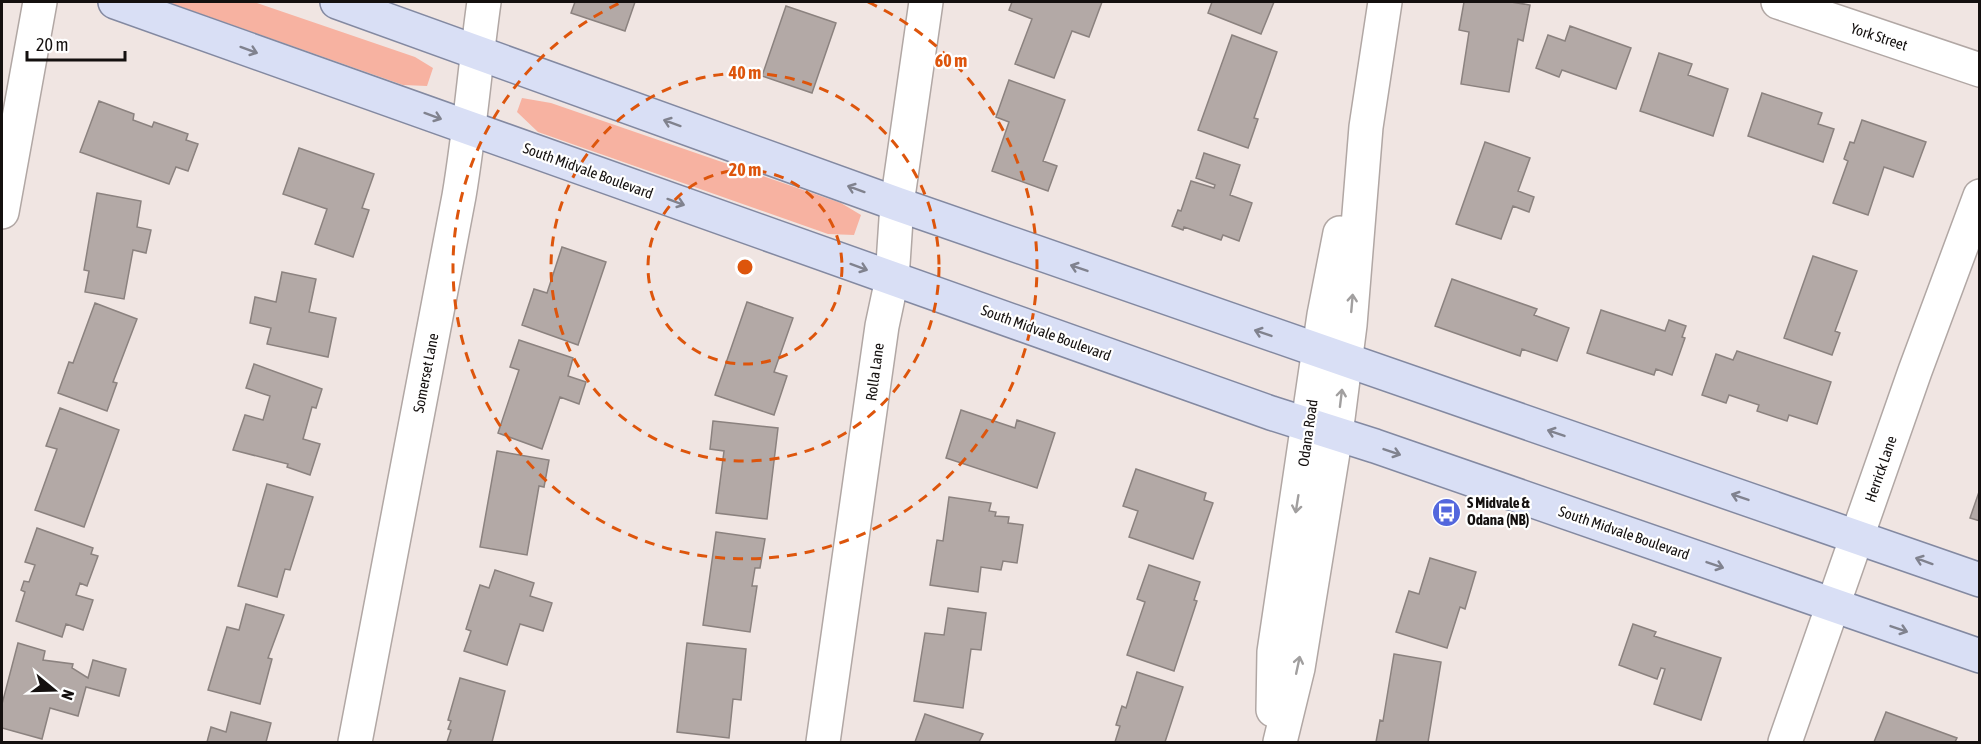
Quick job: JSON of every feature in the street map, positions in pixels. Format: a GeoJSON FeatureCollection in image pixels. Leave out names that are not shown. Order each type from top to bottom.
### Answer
{"type":"FeatureCollection","features":[{"type":"Feature","properties":{"kind":"main road","name":"South Midvale Boulevard"},"geometry":{"type":"LineString","coordinates":[[115,2],[892,279],[1980,656]]}},
{"type":"Feature","properties":{"kind":"main road"},"geometry":{"type":"LineString","coordinates":[[337,2],[897,204],[1332,357],[1980,580]]}},
{"type":"Feature","properties":{"kind":"street"},"geometry":{"type":"LineString","coordinates":[[2,213],[40,2]]}},
{"type":"Feature","properties":{"kind":"street","name":"Somerset Lane"},"geometry":{"type":"LineString","coordinates":[[355,742],[471,129],[476,52],[484,2]]}},
{"type":"Feature","properties":{"kind":"street","name":"Rolla Lane"},"geometry":{"type":"LineString","coordinates":[[823,742],[882,326],[892,279],[897,204],[926,2]]}},
{"type":"Feature","properties":{"kind":"street","name":"Odana Road"},"geometry":{"type":"LineString","coordinates":[[1280,742],[1304,636],[1332,357],[1385,2]]}},
{"type":"Feature","properties":{"kind":"street","name":"York Street"},"geometry":{"type":"LineString","coordinates":[[1778,2],[1980,70]]}},
{"type":"Feature","properties":{"kind":"street","name":"Herrick Lane"},"geometry":{"type":"LineString","coordinates":[[1785,742],[1915,370],[1980,196]]}},
{"type":"Feature","properties":{"kind":"street","name":"Odana Road"},"geometry":{"type":"LineString","coordinates":[[1273,742],[1274,652],[1323,430]]}},
{"type":"Feature","properties":{"kind":"shaded area"},"geometry":{"type":"Polygon","coordinates":[[[167,2],[254,2],[415,57],[433,68],[427,86],[403,85],[167,2]]]}},
{"type":"Feature","properties":{"kind":"shaded area"},"geometry":{"type":"Polygon","coordinates":[[[522,98],[551,103],[841,203],[861,215],[854,235],[828,234],[538,132],[517,112],[522,98]]]}},
{"type":"Feature","properties":{"kind":"building"},"geometry":{"type":"Polygon","coordinates":[[[575,2],[635,2],[625,31],[571,13],[575,2]]]}},
{"type":"Feature","properties":{"kind":"building"},"geometry":{"type":"Polygon","coordinates":[[[1012,2],[1102,2],[1089,37],[1072,31],[1054,78],[1015,64],[1032,19],[1009,10],[1012,2]]]}},
{"type":"Feature","properties":{"kind":"building"},"geometry":{"type":"Polygon","coordinates":[[[1212,2],[1274,2],[1261,34],[1208,13],[1212,2]]]}},
{"type":"Feature","properties":{"kind":"building"},"geometry":{"type":"Polygon","coordinates":[[[1464,2],[1511,2],[1530,5],[1523,41],[1518,39],[1509,92],[1461,84],[1469,32],[1459,30],[1464,2]]]}},
{"type":"Feature","properties":{"kind":"building"},"geometry":{"type":"Polygon","coordinates":[[[786,6],[836,23],[812,93],[762,76],[786,6]]]}},
{"type":"Feature","properties":{"kind":"building"},"geometry":{"type":"Polygon","coordinates":[[[1570,26],[1631,48],[1616,89],[1562,70],[1559,77],[1536,68],[1548,35],[1565,41],[1570,26]]]}},
{"type":"Feature","properties":{"kind":"building"},"geometry":{"type":"Polygon","coordinates":[[[1232,35],[1277,52],[1254,118],[1258,119],[1248,148],[1198,130],[1232,35]]]}},
{"type":"Feature","properties":{"kind":"building"},"geometry":{"type":"Polygon","coordinates":[[[1659,53],[1692,64],[1688,75],[1728,89],[1713,136],[1640,111],[1659,53]]]}},
{"type":"Feature","properties":{"kind":"building"},"geometry":{"type":"Polygon","coordinates":[[[1009,80],[1065,100],[1043,161],[1057,166],[1048,191],[992,171],[1009,122],[996,117],[1009,80]]]}},
{"type":"Feature","properties":{"kind":"building"},"geometry":{"type":"Polygon","coordinates":[[[1762,93],[1822,113],[1818,124],[1834,129],[1823,162],[1748,136],[1762,93]]]}},
{"type":"Feature","properties":{"kind":"building"},"geometry":{"type":"Polygon","coordinates":[[[99,101],[134,114],[133,120],[152,127],[154,122],[188,134],[186,140],[198,144],[188,171],[176,167],[169,184],[80,152],[99,101]]]}},
{"type":"Feature","properties":{"kind":"building"},"geometry":{"type":"Polygon","coordinates":[[[1862,120],[1926,142],[1913,177],[1884,167],[1868,215],[1833,203],[1848,161],[1844,159],[1850,142],[1854,143],[1862,120]]]}},
{"type":"Feature","properties":{"kind":"building"},"geometry":{"type":"Polygon","coordinates":[[[1485,142],[1530,158],[1518,191],[1534,197],[1529,212],[1513,206],[1501,239],[1456,224],[1485,142]]]}},
{"type":"Feature","properties":{"kind":"building"},"geometry":{"type":"Polygon","coordinates":[[[299,148],[374,174],[362,208],[369,210],[353,257],[315,244],[327,209],[283,194],[299,148]]]}},
{"type":"Feature","properties":{"kind":"building"},"geometry":{"type":"Polygon","coordinates":[[[1204,153],[1240,165],[1230,195],[1252,203],[1239,241],[1223,235],[1221,240],[1184,227],[1183,230],[1172,226],[1178,210],[1181,211],[1191,181],[1214,188],[1215,185],[1196,178],[1204,153]]]}},
{"type":"Feature","properties":{"kind":"building"},"geometry":{"type":"Polygon","coordinates":[[[97,193],[141,201],[137,227],[151,230],[146,253],[133,250],[124,299],[85,292],[89,271],[84,270],[97,193]]]}},
{"type":"Feature","properties":{"kind":"building"},"geometry":{"type":"Polygon","coordinates":[[[562,247],[606,262],[578,345],[522,325],[534,289],[547,293],[562,247]]]}},
{"type":"Feature","properties":{"kind":"building"},"geometry":{"type":"Polygon","coordinates":[[[1813,256],[1857,271],[1835,331],[1840,333],[1832,355],[1784,338],[1813,256]]]}},
{"type":"Feature","properties":{"kind":"building"},"geometry":{"type":"Polygon","coordinates":[[[282,272],[316,279],[309,312],[336,318],[328,357],[267,344],[271,328],[250,323],[255,297],[276,302],[282,272]]]}},
{"type":"Feature","properties":{"kind":"building"},"geometry":{"type":"Polygon","coordinates":[[[1452,279],[1537,309],[1534,315],[1569,328],[1557,361],[1522,349],[1520,356],[1435,326],[1452,279]]]}},
{"type":"Feature","properties":{"kind":"building"},"geometry":{"type":"Polygon","coordinates":[[[747,302],[793,318],[774,372],[787,376],[774,415],[715,395],[747,302]]]}},
{"type":"Feature","properties":{"kind":"building"},"geometry":{"type":"Polygon","coordinates":[[[95,303],[137,319],[113,382],[117,383],[107,411],[58,393],[69,362],[73,363],[95,303]]]}},
{"type":"Feature","properties":{"kind":"building"},"geometry":{"type":"Polygon","coordinates":[[[1601,310],[1665,331],[1669,320],[1686,326],[1682,337],[1685,338],[1672,375],[1656,369],[1654,375],[1587,353],[1601,310]]]}},
{"type":"Feature","properties":{"kind":"building"},"geometry":{"type":"Polygon","coordinates":[[[519,340],[573,358],[568,376],[586,382],[579,404],[560,397],[542,449],[498,433],[519,370],[510,367],[519,340]]]}},
{"type":"Feature","properties":{"kind":"building"},"geometry":{"type":"Polygon","coordinates":[[[1737,351],[1831,382],[1817,424],[1789,415],[1787,421],[1757,411],[1759,405],[1729,395],[1726,403],[1702,395],[1716,354],[1733,360],[1737,351]]]}},
{"type":"Feature","properties":{"kind":"building"},"geometry":{"type":"Polygon","coordinates":[[[254,364],[322,389],[316,408],[312,407],[303,439],[320,444],[310,475],[287,467],[288,464],[233,450],[245,415],[263,420],[270,396],[246,388],[254,364]]]}},
{"type":"Feature","properties":{"kind":"building"},"geometry":{"type":"Polygon","coordinates":[[[60,408],[119,430],[84,527],[35,510],[57,449],[46,446],[60,408]]]}},
{"type":"Feature","properties":{"kind":"building"},"geometry":{"type":"Polygon","coordinates":[[[961,410],[1015,428],[1017,420],[1055,433],[1037,488],[946,458],[961,410]]]}},
{"type":"Feature","properties":{"kind":"building"},"geometry":{"type":"Polygon","coordinates":[[[713,421],[778,428],[767,519],[716,513],[724,451],[710,449],[713,421]]]}},
{"type":"Feature","properties":{"kind":"building"},"geometry":{"type":"Polygon","coordinates":[[[497,451],[549,460],[544,487],[539,486],[527,555],[480,547],[497,451]]]}},
{"type":"Feature","properties":{"kind":"building"},"geometry":{"type":"Polygon","coordinates":[[[1136,469],[1206,493],[1204,500],[1213,503],[1193,559],[1129,537],[1138,511],[1123,506],[1136,469]]]}},
{"type":"Feature","properties":{"kind":"building"},"geometry":{"type":"Polygon","coordinates":[[[267,484],[313,497],[290,570],[285,569],[277,597],[238,586],[267,484]]]}},
{"type":"Feature","properties":{"kind":"building"},"geometry":{"type":"Polygon","coordinates":[[[1980,489],[1980,521],[1970,518],[1980,489]]]}},
{"type":"Feature","properties":{"kind":"building"},"geometry":{"type":"Polygon","coordinates":[[[949,497],[991,503],[989,511],[996,512],[995,516],[1009,517],[1008,523],[1023,525],[1017,563],[1003,561],[1001,570],[981,567],[978,592],[930,585],[937,540],[943,541],[949,497]]]}},
{"type":"Feature","properties":{"kind":"building"},"geometry":{"type":"Polygon","coordinates":[[[37,528],[93,548],[91,554],[98,556],[87,586],[80,583],[76,595],[93,600],[83,630],[66,624],[62,637],[16,621],[25,592],[21,590],[24,581],[29,582],[35,565],[25,562],[37,528]]]}},
{"type":"Feature","properties":{"kind":"building"},"geometry":{"type":"Polygon","coordinates":[[[716,532],[765,539],[760,568],[755,568],[752,586],[757,586],[750,632],[703,625],[716,532]]]}},
{"type":"Feature","properties":{"kind":"building"},"geometry":{"type":"Polygon","coordinates":[[[1430,558],[1476,572],[1465,609],[1460,607],[1447,648],[1396,632],[1409,591],[1419,594],[1430,558]]]}},
{"type":"Feature","properties":{"kind":"building"},"geometry":{"type":"Polygon","coordinates":[[[1149,565],[1200,582],[1194,600],[1197,601],[1174,671],[1127,655],[1145,602],[1137,599],[1149,565]]]}},
{"type":"Feature","properties":{"kind":"building"},"geometry":{"type":"Polygon","coordinates":[[[495,570],[534,583],[530,596],[552,603],[543,631],[520,624],[507,665],[464,651],[471,631],[466,629],[480,585],[489,588],[495,570]]]}},
{"type":"Feature","properties":{"kind":"building"},"geometry":{"type":"Polygon","coordinates":[[[246,604],[284,615],[268,658],[272,659],[260,704],[208,690],[227,627],[239,630],[246,604]]]}},
{"type":"Feature","properties":{"kind":"building"},"geometry":{"type":"Polygon","coordinates":[[[948,608],[986,613],[981,650],[971,649],[963,708],[914,701],[925,633],[944,635],[948,608]]]}},
{"type":"Feature","properties":{"kind":"building"},"geometry":{"type":"Polygon","coordinates":[[[1633,624],[1656,632],[1654,636],[1721,658],[1701,720],[1654,704],[1665,669],[1661,668],[1657,679],[1619,665],[1633,624]]]}},
{"type":"Feature","properties":{"kind":"building"},"geometry":{"type":"Polygon","coordinates":[[[18,643],[45,651],[43,660],[73,664],[72,668],[88,678],[93,660],[126,669],[119,696],[86,687],[78,716],[50,708],[42,739],[2,728],[2,704],[18,643]]]}},
{"type":"Feature","properties":{"kind":"building"},"geometry":{"type":"Polygon","coordinates":[[[687,643],[746,649],[741,700],[733,699],[729,738],[677,732],[687,643]]]}},
{"type":"Feature","properties":{"kind":"building"},"geometry":{"type":"Polygon","coordinates":[[[1394,654],[1441,662],[1428,742],[1376,742],[1380,720],[1383,721],[1394,654]]]}},
{"type":"Feature","properties":{"kind":"building"},"geometry":{"type":"Polygon","coordinates":[[[1137,672],[1183,687],[1165,742],[1115,742],[1120,726],[1116,725],[1122,706],[1126,708],[1137,672]]]}},
{"type":"Feature","properties":{"kind":"building"},"geometry":{"type":"Polygon","coordinates":[[[460,678],[505,691],[492,742],[447,742],[451,730],[448,729],[451,721],[448,720],[460,678]]]}},
{"type":"Feature","properties":{"kind":"building"},"geometry":{"type":"Polygon","coordinates":[[[231,712],[271,723],[266,742],[207,742],[211,727],[226,732],[231,712]]]}},
{"type":"Feature","properties":{"kind":"building"},"geometry":{"type":"Polygon","coordinates":[[[1886,712],[1957,738],[1955,742],[1874,742],[1886,712]]]}},
{"type":"Feature","properties":{"kind":"building"},"geometry":{"type":"Polygon","coordinates":[[[925,714],[983,734],[979,742],[915,742],[925,714]]]}},
{"type":"Feature","properties":{"kind":"place","name":"S Midvale & Odana (NB)"},"geometry":{"type":"Point","coordinates":[1446,512]}}]}
